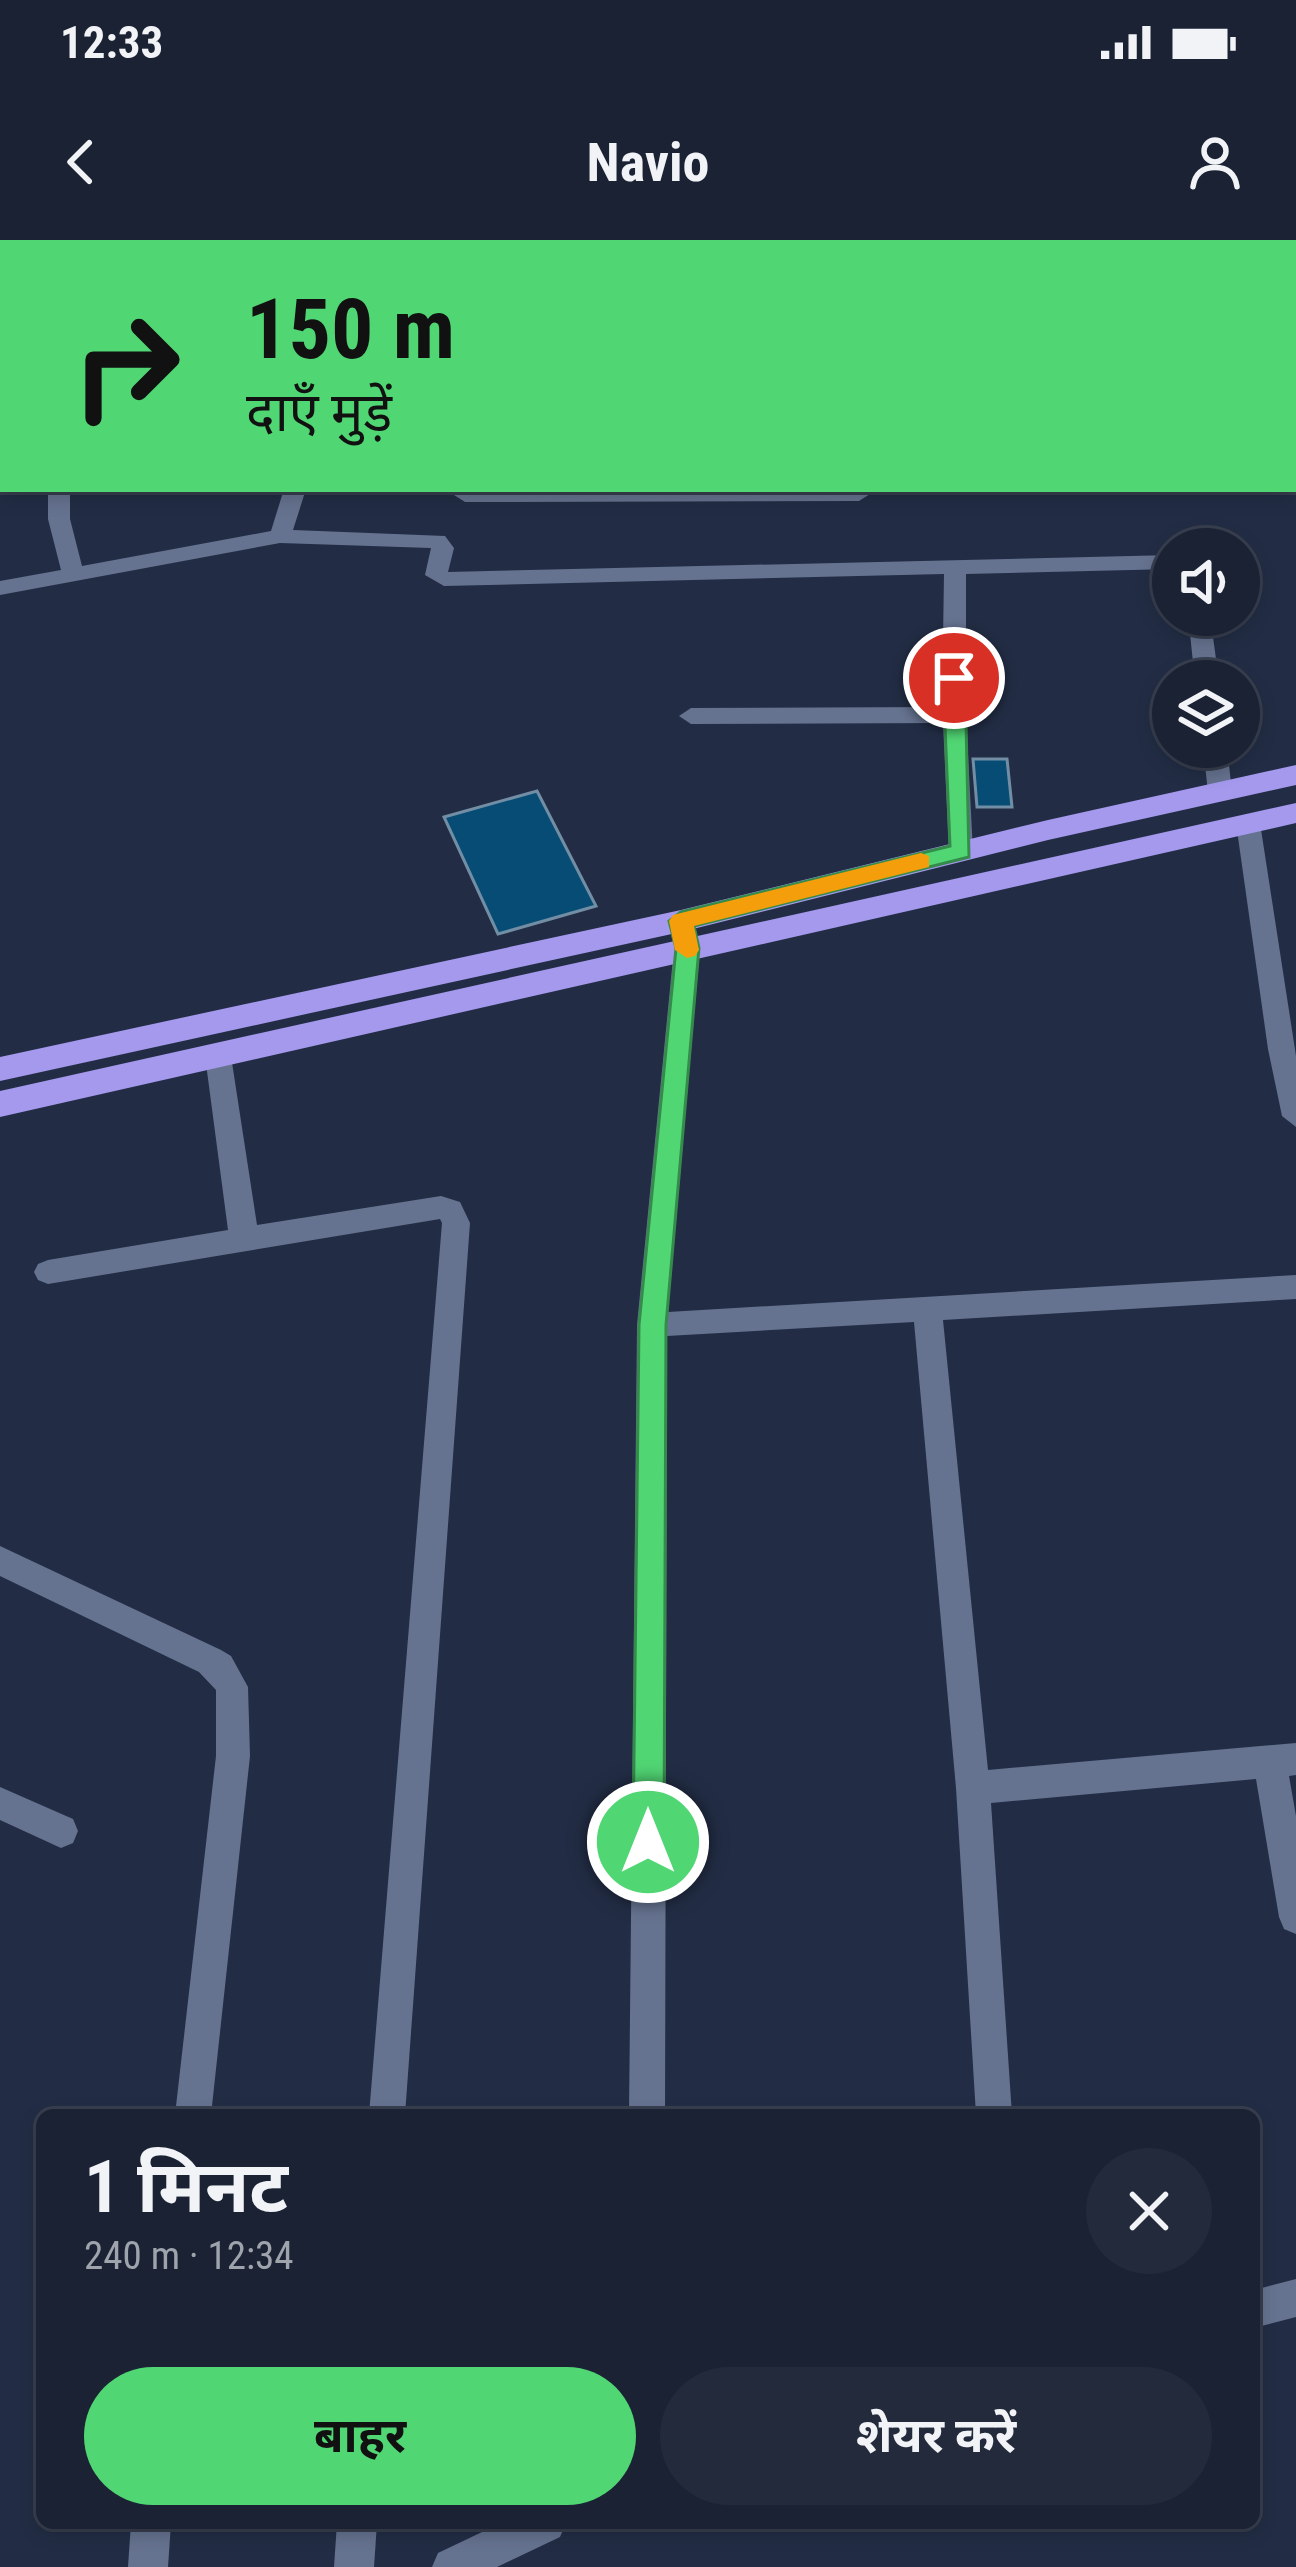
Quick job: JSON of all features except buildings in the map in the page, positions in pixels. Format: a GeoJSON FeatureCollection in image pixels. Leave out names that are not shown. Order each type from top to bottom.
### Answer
{"type":"FeatureCollection","features":[{"type":"Feature","properties":{"kind":"highway"},"geometry":{"type":"LineString","coordinates":[[0,1104],[218,1056],[684,935],[962,852],[1296,775]]}},
{"type":"Feature","properties":{"kind":"highway"},"geometry":{"type":"LineString","coordinates":[[0,1069],[1296,813]]}},
{"type":"Feature","properties":{"kind":"street"},"geometry":{"type":"LineString","coordinates":[[59,492],[59,519],[73,575]]}},
{"type":"Feature","properties":{"kind":"street"},"geometry":{"type":"LineString","coordinates":[[280,536],[295,492]]}},
{"type":"Feature","properties":{"kind":"street"},"geometry":{"type":"LineString","coordinates":[[859,494],[466,492],[442,544],[436,572],[444,579],[1152,562]]}},
{"type":"Feature","properties":{"kind":"street"},"geometry":{"type":"LineString","coordinates":[[0,588],[280,536],[442,544]]}},
{"type":"Feature","properties":{"kind":"street"},"geometry":{"type":"LineString","coordinates":[[955,567],[954,715],[962,852]]}},
{"type":"Feature","properties":{"kind":"street"},"geometry":{"type":"LineString","coordinates":[[691,716],[954,715]]}},
{"type":"Feature","properties":{"kind":"street"},"geometry":{"type":"LineString","coordinates":[[1217,768],[1220,792]]}},
{"type":"Feature","properties":{"kind":"street"},"geometry":{"type":"LineString","coordinates":[[1248,824],[1281,1048],[1296,1116]]}},
{"type":"Feature","properties":{"kind":"street"},"geometry":{"type":"LineString","coordinates":[[647,2109],[652,1325],[684,935]]}},
{"type":"Feature","properties":{"kind":"street"},"geometry":{"type":"LineString","coordinates":[[218,1056],[241,1225],[250,1238]]}},
{"type":"Feature","properties":{"kind":"street"},"geometry":{"type":"LineString","coordinates":[[48,1272],[442,1207],[450,1210],[456,1223],[387,2109]]}},
{"type":"Feature","properties":{"kind":"street"},"geometry":{"type":"LineString","coordinates":[[652,1325],[1296,1287]]}},
{"type":"Feature","properties":{"kind":"street"},"geometry":{"type":"LineString","coordinates":[[927,1310],[973,1788],[994,2109]]}},
{"type":"Feature","properties":{"kind":"street"},"geometry":{"type":"LineString","coordinates":[[0,1560],[220,1666],[232,1687],[228,1813],[194,2109]]}},
{"type":"Feature","properties":{"kind":"street"},"geometry":{"type":"LineString","coordinates":[[973,1788],[1283,1761],[1296,1918]]}},
{"type":"Feature","properties":{"kind":"street"},"geometry":{"type":"LineString","coordinates":[[0,1803],[62,1831]]}},
{"type":"Feature","properties":{"kind":"street"},"geometry":{"type":"LineString","coordinates":[[1260,2308],[1296,2299]]}},
{"type":"Feature","properties":{"kind":"street"},"geometry":{"type":"LineString","coordinates":[[148,2567],[151,2529]]}},
{"type":"Feature","properties":{"kind":"street"},"geometry":{"type":"LineString","coordinates":[[354,2567],[357,2529]]}},
{"type":"Feature","properties":{"kind":"street"},"geometry":{"type":"LineString","coordinates":[[452,2567],[533,2529]]}},
{"type":"Feature","properties":{"kind":"slow traffic"},"geometry":{"type":"LineString","coordinates":[[687,950],[681,921],[921,862]]}},
{"type":"Feature","properties":{"kind":"route"},"geometry":{"type":"LineString","coordinates":[[648,1842],[652,1325],[687,948],[681,921],[962,852],[954,678]]}}]}
